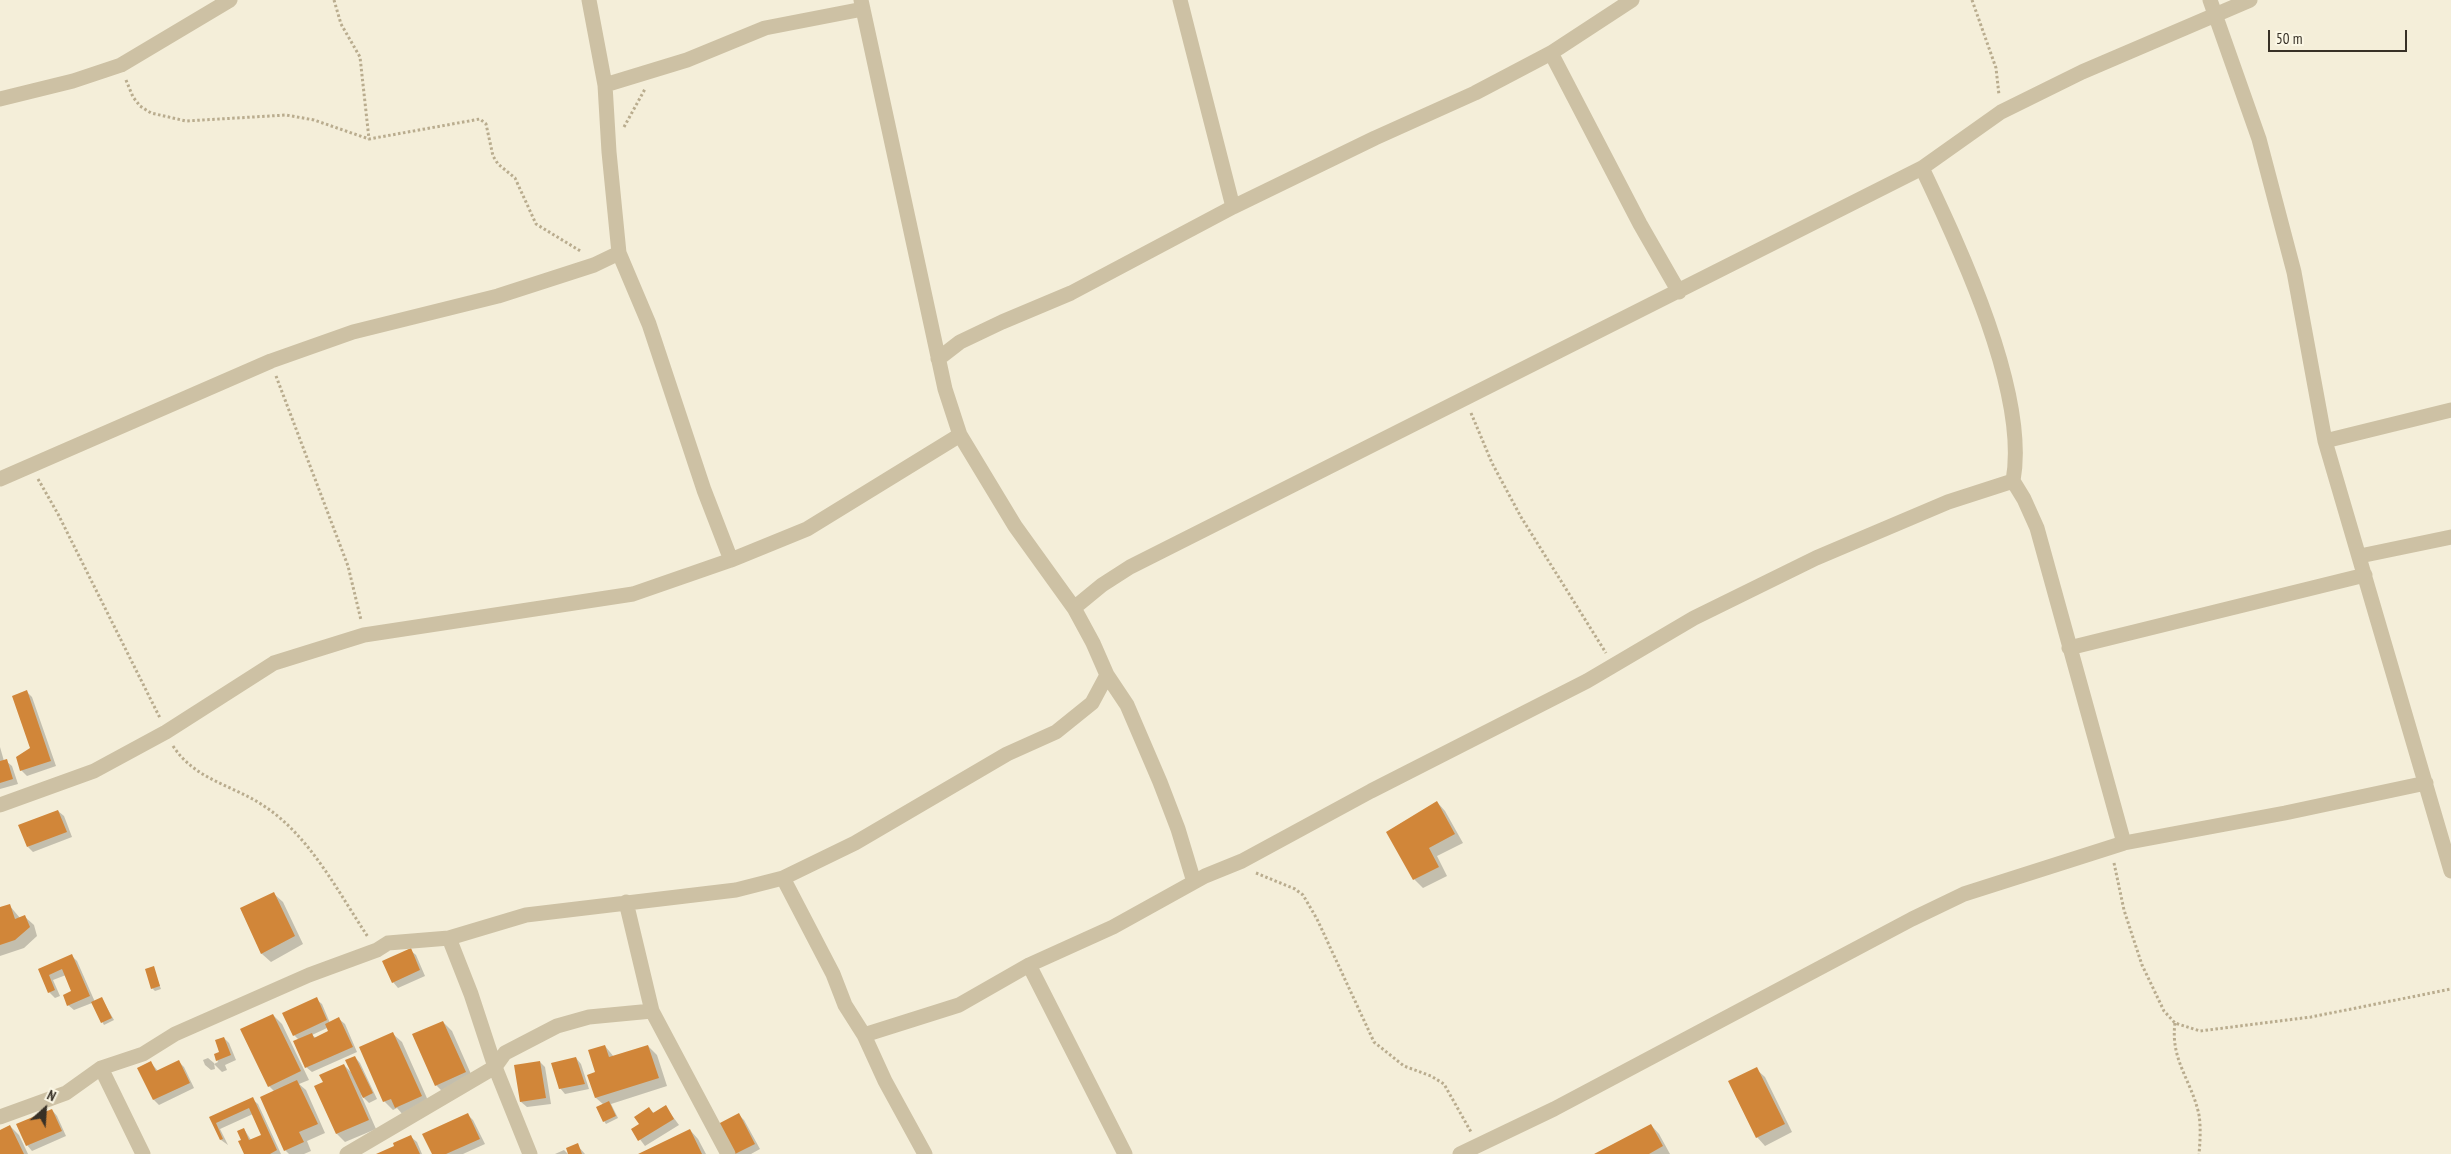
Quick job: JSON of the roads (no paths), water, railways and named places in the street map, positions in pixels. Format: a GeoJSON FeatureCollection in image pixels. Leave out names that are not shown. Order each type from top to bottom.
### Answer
{"type":"FeatureCollection","features":[{"type":"Feature","properties":{"kind":"street"},"geometry":{"type":"LineString","coordinates":[[0,100],[73,81],[121,65],[230,0]]}},
{"type":"Feature","properties":{"kind":"street"},"geometry":{"type":"LineString","coordinates":[[589,0],[605,84],[608,152],[619,253],[649,324],[704,490],[731,560]]}},
{"type":"Feature","properties":{"kind":"street"},"geometry":{"type":"LineString","coordinates":[[1180,0],[1233,208]]}},
{"type":"Feature","properties":{"kind":"street"},"geometry":{"type":"LineString","coordinates":[[938,359],[960,342],[1071,293],[1233,208],[1375,138],[1475,92],[1551,53],[1632,0]]}},
{"type":"Feature","properties":{"kind":"street"},"geometry":{"type":"LineString","coordinates":[[2210,0],[2259,139],[2294,272],[2325,441],[2451,871]]}},
{"type":"Feature","properties":{"kind":"street"},"geometry":{"type":"LineString","coordinates":[[1074,608],[1102,585],[1130,567],[1922,168],[2001,112],[2082,72],[2250,0]]}},
{"type":"Feature","properties":{"kind":"street"},"geometry":{"type":"LineString","coordinates":[[605,84],[655,71],[765,28],[862,5],[938,359],[945,389],[960,435],[1015,526],[1074,608],[1093,643],[1107,675],[1127,705],[1178,829],[1194,882]]}},
{"type":"Feature","properties":{"kind":"street"},"geometry":{"type":"LineString","coordinates":[[1551,53],[1640,224],[1679,292]]}},
{"type":"Feature","properties":{"kind":"street"},"geometry":{"type":"LineString","coordinates":[[1922,168],[1952,230],[1998,352],[2016,446],[2013,482],[2024,499],[2037,528],[2069,648],[2090,712],[2117,845]]}},
{"type":"Feature","properties":{"kind":"street"},"geometry":{"type":"LineString","coordinates":[[0,479],[30,468],[168,404],[271,361],[353,332],[498,296],[594,265],[619,253]]}},
{"type":"Feature","properties":{"kind":"street"},"geometry":{"type":"LineString","coordinates":[[2325,441],[2451,410]]}},
{"type":"Feature","properties":{"kind":"street"},"geometry":{"type":"LineString","coordinates":[[0,806],[94,771],[166,732],[274,663],[364,635],[633,594],[731,560],[807,528],[960,435]]}},
{"type":"Feature","properties":{"kind":"street"},"geometry":{"type":"LineString","coordinates":[[864,1035],[959,1005],[1029,965],[1113,927],[1194,882],[1242,861],[1371,791],[1587,681],[1694,618],[1816,558],[1948,502],[2013,482]]}},
{"type":"Feature","properties":{"kind":"street"},"geometry":{"type":"LineString","coordinates":[[2360,556],[2451,538]]}},
{"type":"Feature","properties":{"kind":"street"},"geometry":{"type":"LineString","coordinates":[[2069,648],[2365,575]]}},
{"type":"Feature","properties":{"kind":"street"},"geometry":{"type":"LineString","coordinates":[[0,1117],[66,1092],[101,1068],[143,1054],[176,1034],[309,975],[377,950],[388,944],[449,938],[526,915],[736,890],[783,878],[855,843],[1007,754],[1056,732],[1092,703],[1107,675]]}},
{"type":"Feature","properties":{"kind":"street"},"geometry":{"type":"LineString","coordinates":[[1460,1154],[1480,1146],[1912,919],[1964,894],[2117,845],[2285,813],[2426,783]]}},
{"type":"Feature","properties":{"kind":"street"},"geometry":{"type":"LineString","coordinates":[[783,878],[833,974],[845,1006],[864,1035],[885,1080],[925,1154]]}},
{"type":"Feature","properties":{"kind":"street"},"geometry":{"type":"LineString","coordinates":[[626,902],[652,1011],[728,1154]]}},
{"type":"Feature","properties":{"kind":"street"},"geometry":{"type":"LineString","coordinates":[[449,938],[471,994],[495,1067],[530,1154]]}},
{"type":"Feature","properties":{"kind":"street"},"geometry":{"type":"LineString","coordinates":[[1029,965],[1126,1154]]}},
{"type":"Feature","properties":{"kind":"street"},"geometry":{"type":"LineString","coordinates":[[347,1154],[495,1067],[505,1053],[557,1026],[589,1017],[652,1011]]}},
{"type":"Feature","properties":{"kind":"street"},"geometry":{"type":"LineString","coordinates":[[101,1068],[143,1154]]}}]}
